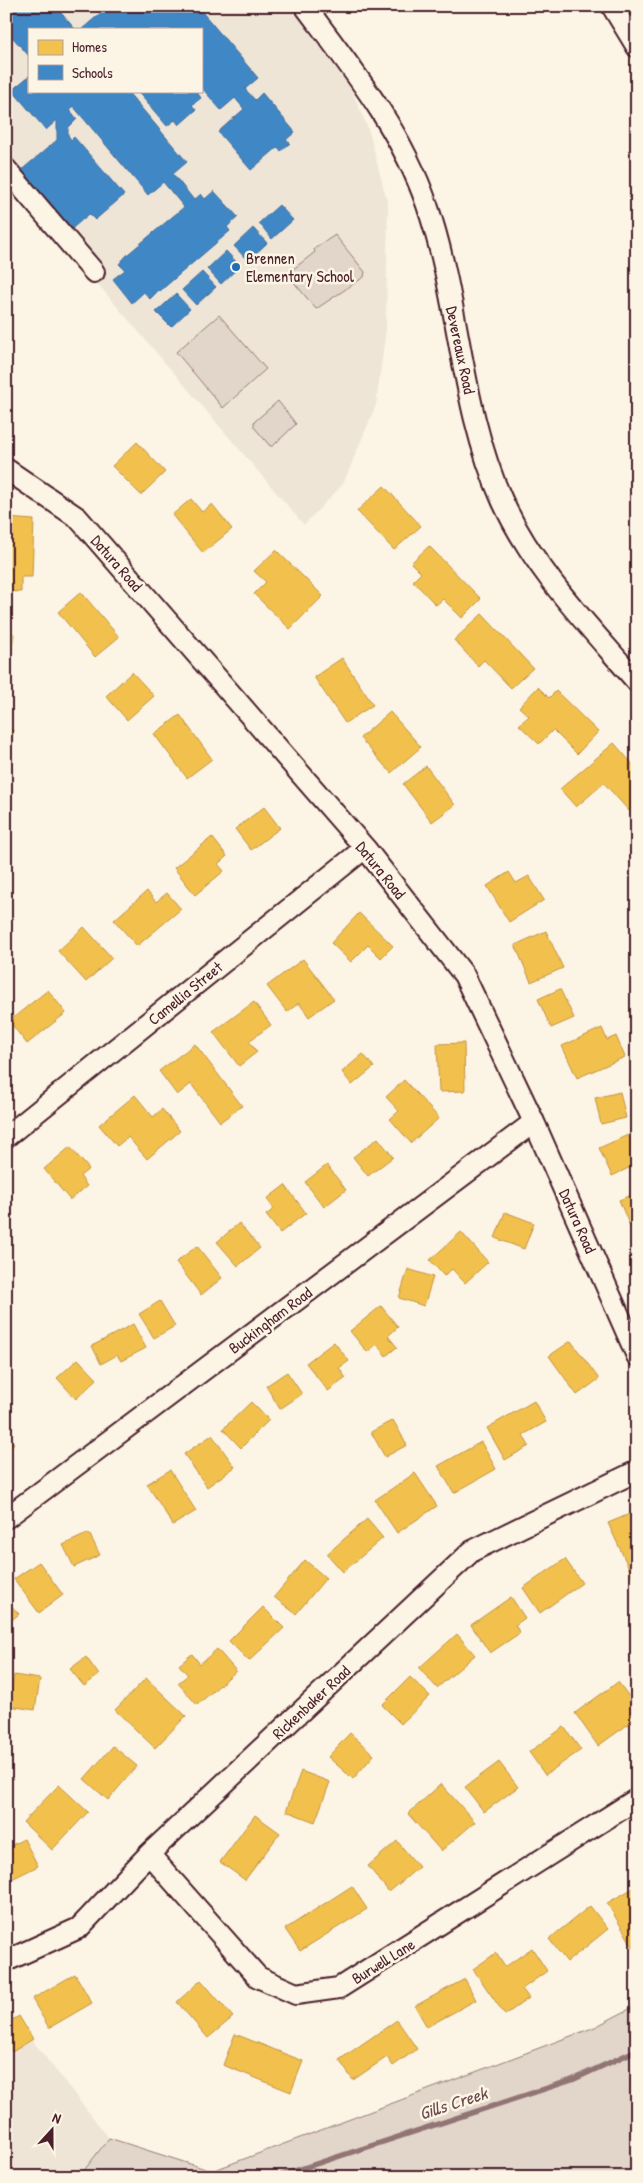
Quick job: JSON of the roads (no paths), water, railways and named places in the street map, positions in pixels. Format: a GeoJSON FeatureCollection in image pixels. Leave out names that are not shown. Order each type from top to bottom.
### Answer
{"type":"FeatureCollection","features":[{"type":"Feature","properties":{"kind":"street","name":"Devereaux Road"},"geometry":{"type":"LineString","coordinates":[[305,6],[362,82],[389,122],[411,163],[428,206],[447,279],[483,449],[502,499],[518,533],[568,602],[637,682]]}},
{"type":"Feature","properties":{"kind":"street"},"geometry":{"type":"LineString","coordinates":[[612,6],[637,47]]}},
{"type":"Feature","properties":{"kind":"street"},"geometry":{"type":"LineString","coordinates":[[6,169],[94,272]]}},
{"type":"Feature","properties":{"kind":"street","name":"Datura Road"},"geometry":{"type":"LineString","coordinates":[[6,469],[78,518],[365,848],[464,975],[534,1122],[637,1356]]}},
{"type":"Feature","properties":{"kind":"street","name":"Camellia Street"},"geometry":{"type":"LineString","coordinates":[[6,1137],[365,848]]}},
{"type":"Feature","properties":{"kind":"street","name":"Buckingham Road"},"geometry":{"type":"LineString","coordinates":[[6,1518],[534,1122]]}},
{"type":"Feature","properties":{"kind":"street","name":"Rickenbaker Road"},"geometry":{"type":"LineString","coordinates":[[6,1961],[78,1928],[149,1854],[472,1551],[637,1470]]}},
{"type":"Feature","properties":{"kind":"street","name":"Burwell Lane"},"geometry":{"type":"LineString","coordinates":[[149,1854],[258,1977],[296,1994],[339,1988],[637,1800]]}},
{"type":"Feature","properties":{"kind":"waterway","name":"Gills Creek"},"geometry":{"type":"LineString","coordinates":[[276,2177],[572,2080],[637,2050]]}},
{"type":"Feature","properties":{"kind":"place","name":"Brennen Elementary School"},"geometry":{"type":"Point","coordinates":[236,267]}}]}
